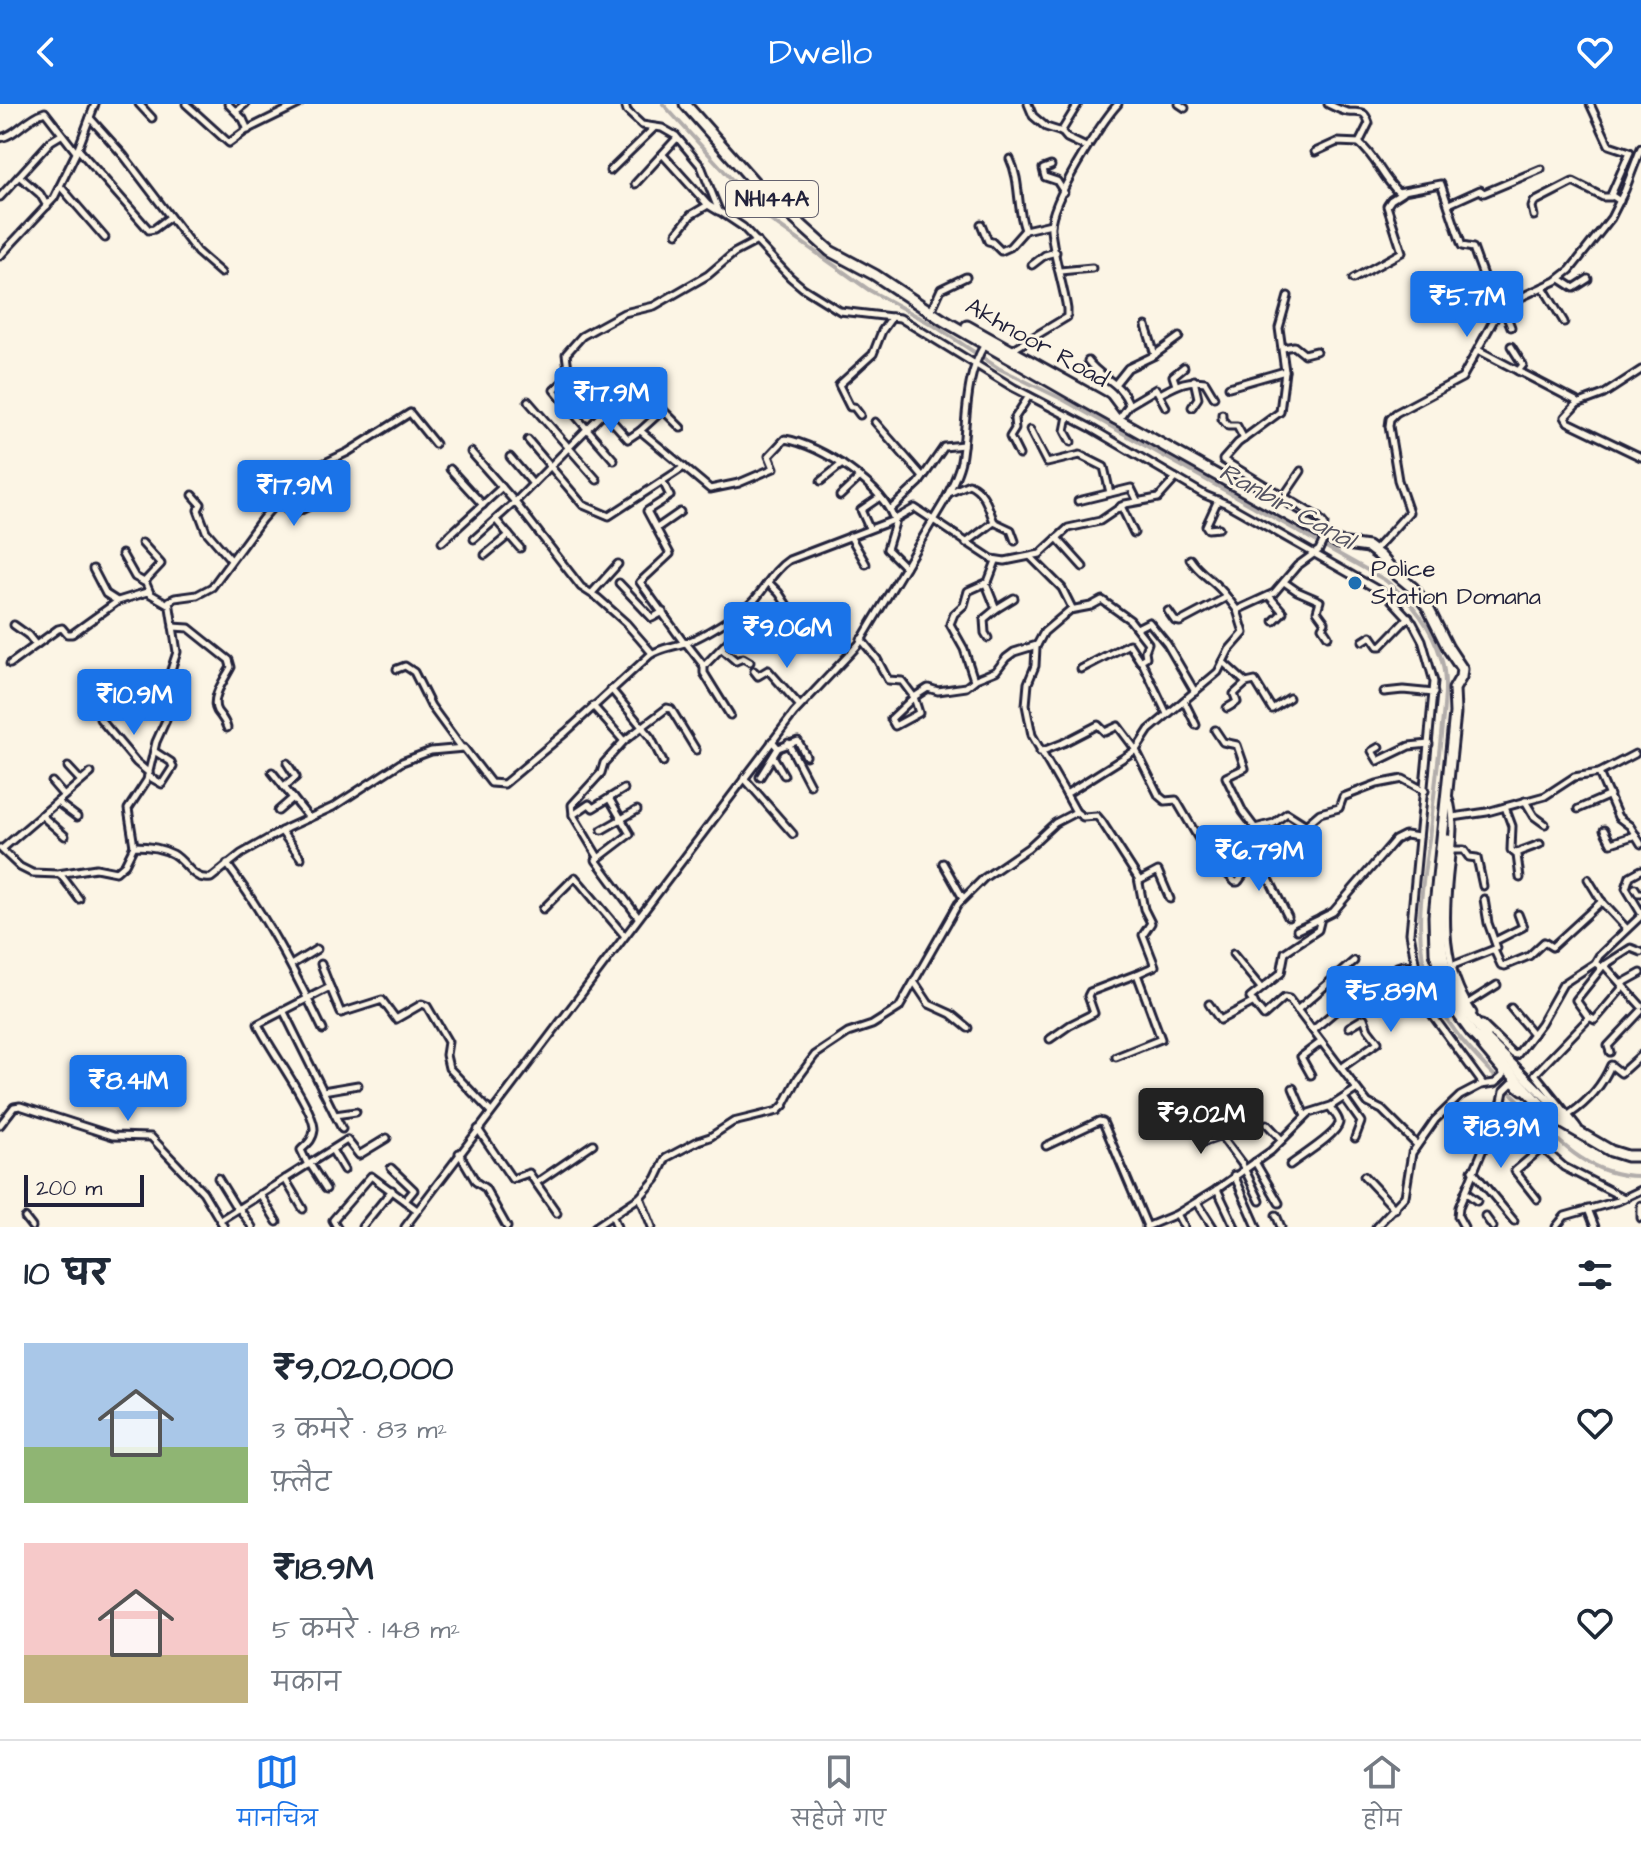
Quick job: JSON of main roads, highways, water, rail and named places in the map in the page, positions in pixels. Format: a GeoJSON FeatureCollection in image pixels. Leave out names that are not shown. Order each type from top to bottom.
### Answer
{"type":"FeatureCollection","features":[{"type":"Feature","properties":{"kind":"highway","name":"Akhnoor Road"},"geometry":{"type":"LineString","coordinates":[[685,104],[755,183],[830,251],[875,275],[932,312],[980,354],[1117,419],[1196,461],[1324,537],[1374,551],[1424,602],[1462,669],[1454,689],[1455,713],[1434,916],[1435,952],[1448,994],[1459,1015],[1482,1038]]}},
{"type":"Feature","properties":{"kind":"highway","name":"Akhnoor Road"},"geometry":{"type":"LineString","coordinates":[[932,312],[949,316],[1103,402],[1117,419]]}},
{"type":"Feature","properties":{"kind":"highway"},"geometry":{"type":"LineString","coordinates":[[1482,1038],[1505,1072],[1560,1123],[1611,1151],[1641,1156]]}},
{"type":"Feature","properties":{"kind":"main road"},"geometry":{"type":"LineString","coordinates":[[1482,1038],[1581,1132]]}},
{"type":"Feature","properties":{"kind":"waterway","name":"Ranbir Canal"},"geometry":{"type":"LineString","coordinates":[[663,104],[766,217],[869,290],[935,326],[998,368],[1062,399],[1385,580],[1404,596],[1432,635],[1445,677],[1420,911],[1424,965],[1436,1001],[1470,1050],[1563,1144],[1590,1164],[1606,1171],[1641,1176]]}},
{"type":"Feature","properties":{"kind":"place","name":"Police Station Domana"},"geometry":{"type":"Point","coordinates":[1355,583]}}]}
